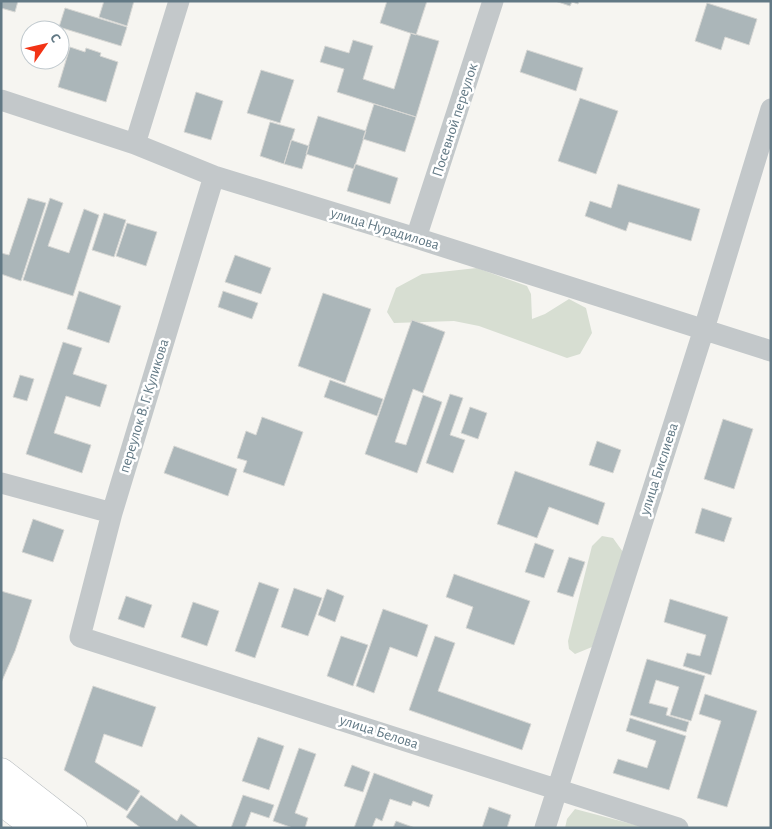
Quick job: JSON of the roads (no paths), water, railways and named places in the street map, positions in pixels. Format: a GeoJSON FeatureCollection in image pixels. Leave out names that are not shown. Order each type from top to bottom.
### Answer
{"type":"FeatureCollection","features":[{"type":"Feature","properties":{"kind":"main road"},"geometry":{"type":"LineString","coordinates":[[1,772],[72,828]]}},
{"type":"Feature","properties":{"kind":"main road"},"geometry":{"type":"LineString","coordinates":[[1,801],[36,828]]}},
{"type":"Feature","properties":{"kind":"street"},"geometry":{"type":"LineString","coordinates":[[134,144],[179,1]]}},
{"type":"Feature","properties":{"kind":"street","name":"Посевной переулок"},"geometry":{"type":"LineString","coordinates":[[416,238],[492,1]]}},
{"type":"Feature","properties":{"kind":"street","name":"улица Нурадилова"},"geometry":{"type":"LineString","coordinates":[[1,100],[134,144],[214,176],[771,351]]}},
{"type":"Feature","properties":{"kind":"street","name":"улица Бислиева"},"geometry":{"type":"LineString","coordinates":[[545,828],[704,329],[771,110]]}},
{"type":"Feature","properties":{"kind":"street","name":"переулок В. Г. Куликова"},"geometry":{"type":"LineString","coordinates":[[80,637],[112,513],[214,176]]}},
{"type":"Feature","properties":{"kind":"street"},"geometry":{"type":"LineString","coordinates":[[1,482],[112,513]]}},
{"type":"Feature","properties":{"kind":"street","name":"улица Белова"},"geometry":{"type":"LineString","coordinates":[[80,637],[678,828]]}}]}
